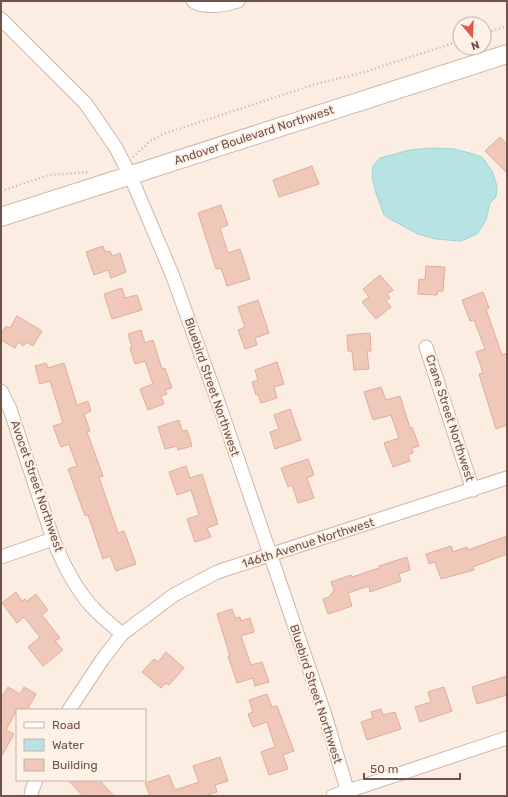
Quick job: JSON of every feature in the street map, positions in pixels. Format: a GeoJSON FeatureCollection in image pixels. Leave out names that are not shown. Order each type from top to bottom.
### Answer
{"type":"FeatureCollection","features":[{"type":"Feature","properties":{"kind":"street"},"geometry":{"type":"LineString","coordinates":[[195,2],[210,5],[238,1]]}},
{"type":"Feature","properties":{"kind":"street","name":"Bluebird Street Northwest"},"geometry":{"type":"LineString","coordinates":[[1,19],[86,104],[116,148],[130,175],[175,282],[222,413],[325,715],[348,794]]}},
{"type":"Feature","properties":{"kind":"street","name":"Andover Boulevard Northwest"},"geometry":{"type":"LineString","coordinates":[[1,217],[507,54]]}},
{"type":"Feature","properties":{"kind":"street","name":"Crane Street Northwest"},"geometry":{"type":"LineString","coordinates":[[426,347],[473,490]]}},
{"type":"Feature","properties":{"kind":"street","name":"Avocet Street Northwest"},"geometry":{"type":"LineString","coordinates":[[1,391],[10,409],[59,555],[78,589],[96,611],[122,634]]}},
{"type":"Feature","properties":{"kind":"street","name":"146th Avenue Northwest"},"geometry":{"type":"LineString","coordinates":[[70,709],[102,660],[122,634],[174,595],[217,572],[507,478]]}},
{"type":"Feature","properties":{"kind":"street"},"geometry":{"type":"LineString","coordinates":[[1,556],[53,538]]}},
{"type":"Feature","properties":{"kind":"street"},"geometry":{"type":"LineString","coordinates":[[333,796],[348,794],[507,738]]}},
{"type":"Feature","properties":{"kind":"street"},"geometry":{"type":"LineString","coordinates":[[31,796],[36,781]]}},
{"type":"Feature","properties":{"kind":"path"},"geometry":{"type":"LineString","coordinates":[[492,31],[507,26]]}},
{"type":"Feature","properties":{"kind":"path"},"geometry":{"type":"LineString","coordinates":[[135,156],[150,142],[163,134],[316,84],[361,73],[452,45]]}},
{"type":"Feature","properties":{"kind":"path"},"geometry":{"type":"LineString","coordinates":[[1,191],[49,175],[91,172]]}},
{"type":"Feature","properties":{"kind":"water"},"geometry":{"type":"Polygon","coordinates":[[[432,148],[454,149],[482,157],[492,171],[497,186],[496,197],[490,203],[486,220],[477,234],[461,241],[436,239],[418,234],[390,219],[384,215],[376,193],[372,177],[373,166],[380,158],[410,150],[432,148]]]}},
{"type":"Feature","properties":{"kind":"building"},"geometry":{"type":"Polygon","coordinates":[[[500,137],[507,145],[507,173],[485,151],[500,137]]]}},
{"type":"Feature","properties":{"kind":"building"},"geometry":{"type":"Polygon","coordinates":[[[312,166],[319,184],[279,197],[273,180],[312,166]]]}},
{"type":"Feature","properties":{"kind":"building"},"geometry":{"type":"Polygon","coordinates":[[[221,205],[228,225],[220,228],[228,253],[240,249],[250,279],[227,286],[221,268],[216,269],[198,213],[221,205]]]}},
{"type":"Feature","properties":{"kind":"building"},"geometry":{"type":"Polygon","coordinates":[[[103,246],[105,252],[110,251],[112,256],[120,253],[126,272],[111,278],[108,270],[94,275],[86,252],[103,246]]]}},
{"type":"Feature","properties":{"kind":"building"},"geometry":{"type":"Polygon","coordinates":[[[426,266],[445,267],[443,291],[438,291],[437,295],[418,294],[419,279],[425,280],[426,266]]]}},
{"type":"Feature","properties":{"kind":"building"},"geometry":{"type":"Polygon","coordinates":[[[380,275],[393,290],[387,294],[390,298],[386,301],[391,307],[376,319],[362,302],[369,297],[363,289],[380,275]]]}},
{"type":"Feature","properties":{"kind":"building"},"geometry":{"type":"Polygon","coordinates":[[[122,288],[125,298],[137,295],[142,310],[112,319],[104,294],[122,288]]]}},
{"type":"Feature","properties":{"kind":"building"},"geometry":{"type":"Polygon","coordinates":[[[483,292],[489,308],[486,309],[502,355],[507,353],[507,425],[496,429],[479,374],[483,373],[476,352],[485,349],[474,320],[470,321],[462,300],[483,292]]]}},
{"type":"Feature","properties":{"kind":"building"},"geometry":{"type":"Polygon","coordinates":[[[258,300],[269,333],[255,338],[257,345],[245,349],[238,330],[245,327],[238,307],[258,300]]]}},
{"type":"Feature","properties":{"kind":"building"},"geometry":{"type":"Polygon","coordinates":[[[17,316],[42,331],[33,346],[26,342],[24,346],[18,342],[15,348],[1,340],[1,334],[6,326],[10,328],[17,316]]]}},
{"type":"Feature","properties":{"kind":"building"},"geometry":{"type":"Polygon","coordinates":[[[141,330],[145,343],[153,340],[162,369],[165,368],[172,388],[165,390],[167,394],[161,396],[164,404],[148,410],[140,389],[153,384],[145,361],[135,364],[130,348],[132,347],[128,334],[141,330]]]}},
{"type":"Feature","properties":{"kind":"building"},"geometry":{"type":"Polygon","coordinates":[[[370,333],[371,351],[367,351],[369,369],[354,370],[352,351],[348,351],[347,335],[370,333]]]}},
{"type":"Feature","properties":{"kind":"building"},"geometry":{"type":"Polygon","coordinates":[[[277,362],[284,384],[274,387],[277,398],[261,403],[258,394],[256,395],[252,382],[258,380],[255,370],[277,362]]]}},
{"type":"Feature","properties":{"kind":"building"},"geometry":{"type":"Polygon","coordinates":[[[46,363],[48,368],[64,363],[77,405],[88,401],[91,411],[84,414],[90,431],[87,432],[103,476],[99,477],[118,533],[124,531],[136,564],[116,571],[110,556],[103,559],[88,515],[85,516],[68,469],[77,466],[69,444],[61,447],[53,426],[63,423],[50,381],[40,384],[35,366],[46,363]]]}},
{"type":"Feature","properties":{"kind":"building"},"geometry":{"type":"Polygon","coordinates":[[[381,387],[386,400],[400,396],[410,428],[412,427],[419,446],[412,448],[413,453],[408,455],[410,461],[393,467],[384,443],[399,438],[391,415],[373,420],[364,392],[381,387]]]}},
{"type":"Feature","properties":{"kind":"building"},"geometry":{"type":"Polygon","coordinates":[[[290,409],[301,440],[275,449],[270,432],[279,429],[274,415],[290,409]]]}},
{"type":"Feature","properties":{"kind":"building"},"geometry":{"type":"Polygon","coordinates":[[[179,420],[182,431],[187,430],[192,446],[178,450],[177,446],[165,449],[158,427],[179,420]]]}},
{"type":"Feature","properties":{"kind":"building"},"geometry":{"type":"Polygon","coordinates":[[[308,459],[314,475],[307,478],[314,498],[298,503],[292,485],[288,487],[281,468],[308,459]]]}},
{"type":"Feature","properties":{"kind":"building"},"geometry":{"type":"Polygon","coordinates":[[[186,466],[190,478],[202,474],[218,524],[207,528],[211,537],[195,542],[187,519],[199,515],[191,490],[177,495],[169,472],[186,466]]]}},
{"type":"Feature","properties":{"kind":"building"},"geometry":{"type":"Polygon","coordinates":[[[507,536],[507,554],[473,567],[474,570],[441,579],[435,562],[429,564],[426,554],[451,546],[453,552],[467,547],[468,550],[507,536]]]}},
{"type":"Feature","properties":{"kind":"building"},"geometry":{"type":"Polygon","coordinates":[[[407,557],[410,570],[399,574],[401,581],[370,592],[369,586],[348,593],[352,606],[328,614],[323,599],[329,597],[334,590],[331,582],[351,575],[352,577],[407,557]]]}},
{"type":"Feature","properties":{"kind":"building"},"geometry":{"type":"Polygon","coordinates":[[[16,592],[22,601],[25,599],[27,601],[36,594],[48,610],[42,615],[60,638],[55,641],[63,650],[43,666],[28,647],[40,637],[24,617],[17,623],[2,603],[16,592]]]}},
{"type":"Feature","properties":{"kind":"building"},"geometry":{"type":"Polygon","coordinates":[[[232,609],[235,618],[240,617],[241,621],[250,618],[254,632],[241,636],[251,665],[262,662],[269,682],[255,686],[253,678],[237,683],[217,614],[232,609]]]}},
{"type":"Feature","properties":{"kind":"building"},"geometry":{"type":"Polygon","coordinates":[[[166,652],[184,668],[169,685],[166,683],[161,688],[142,672],[154,659],[158,662],[166,652]]]}},
{"type":"Feature","properties":{"kind":"building"},"geometry":{"type":"Polygon","coordinates":[[[507,676],[507,695],[477,704],[472,687],[507,676]]]}},
{"type":"Feature","properties":{"kind":"building"},"geometry":{"type":"Polygon","coordinates":[[[8,687],[20,694],[24,687],[36,694],[28,709],[16,709],[16,712],[6,730],[14,734],[1,757],[1,698],[8,687]]]}},
{"type":"Feature","properties":{"kind":"building"},"geometry":{"type":"Polygon","coordinates":[[[444,687],[452,711],[420,722],[415,707],[431,702],[428,692],[444,687]]]}},
{"type":"Feature","properties":{"kind":"building"},"geometry":{"type":"Polygon","coordinates":[[[267,694],[272,707],[277,706],[294,751],[283,755],[288,769],[269,775],[261,752],[275,747],[267,722],[253,727],[248,714],[253,712],[249,700],[267,694]]]}},
{"type":"Feature","properties":{"kind":"building"},"geometry":{"type":"Polygon","coordinates":[[[381,709],[383,715],[395,712],[401,729],[367,740],[361,722],[373,718],[371,712],[381,709]]]}},
{"type":"Feature","properties":{"kind":"building"},"geometry":{"type":"Polygon","coordinates":[[[220,757],[228,781],[215,785],[217,792],[204,796],[150,796],[145,783],[169,775],[175,790],[199,782],[193,766],[220,757]]]}},
{"type":"Feature","properties":{"kind":"building"},"geometry":{"type":"Polygon","coordinates":[[[69,781],[100,781],[114,796],[83,796],[69,781]]]}}]}
